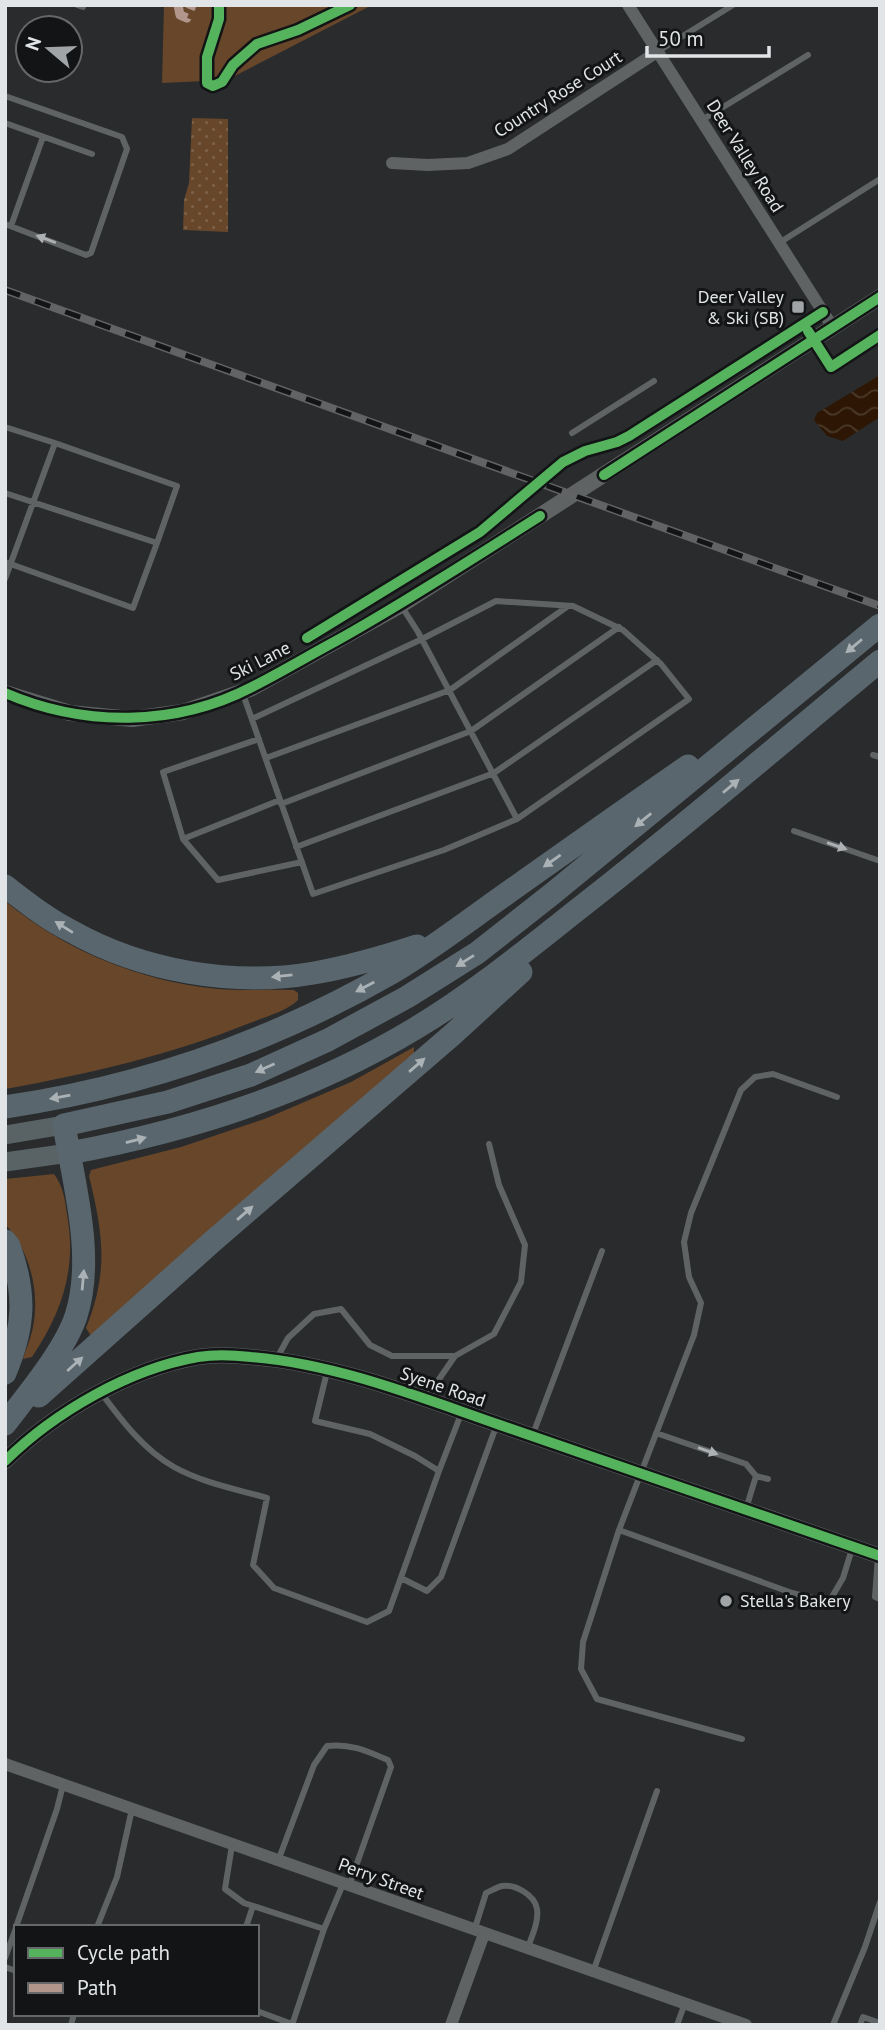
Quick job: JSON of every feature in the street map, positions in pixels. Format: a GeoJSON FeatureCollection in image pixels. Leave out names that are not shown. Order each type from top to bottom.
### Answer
{"type":"FeatureCollection","features":[{"type":"Feature","properties":{"kind":"highway"},"geometry":{"type":"LineString","coordinates":[[5,1425],[48,1366],[75,1319],[83,1285],[84,1250],[64,1125],[169,1102],[251,1075],[327,1040],[407,997],[477,953],[542,903],[880,625]]}},
{"type":"Feature","properties":{"kind":"highway"},"geometry":{"type":"LineString","coordinates":[[69,1153],[125,1143],[257,1103],[331,1072],[414,1030],[477,989],[659,845],[880,661]]}},
{"type":"Feature","properties":{"kind":"highway"},"geometry":{"type":"LineString","coordinates":[[5,1107],[82,1093],[167,1071],[238,1047],[394,971],[829,668]]}},
{"type":"Feature","properties":{"kind":"highway"},"geometry":{"type":"LineString","coordinates":[[5,1425],[452,1035],[659,845]]}},
{"type":"Feature","properties":{"kind":"highway"},"geometry":{"type":"LineString","coordinates":[[5,886],[70,931],[104,948],[165,966],[229,977],[267,978],[313,973],[373,960],[444,938]]}},
{"type":"Feature","properties":{"kind":"highway"},"geometry":{"type":"LineString","coordinates":[[5,1241],[9,1245],[20,1282],[22,1313],[20,1334],[5,1373]]}},
{"type":"Feature","properties":{"kind":"main road"},"geometry":{"type":"LineString","coordinates":[[5,1135],[64,1125]]}},
{"type":"Feature","properties":{"kind":"main road"},"geometry":{"type":"LineString","coordinates":[[5,1162],[69,1153]]}},
{"type":"Feature","properties":{"kind":"street","name":"Deer Valley Road"},"geometry":{"type":"LineString","coordinates":[[628,5],[832,326]]}},
{"type":"Feature","properties":{"kind":"street","name":"Country Rose Court"},"geometry":{"type":"LineString","coordinates":[[392,163],[468,163],[508,149],[657,52]]}},
{"type":"Feature","properties":{"kind":"street","name":"Ski Lane"},"geometry":{"type":"LineString","coordinates":[[5,693],[69,713],[132,719],[183,712],[242,691],[401,605],[880,297]]}},
{"type":"Feature","properties":{"kind":"street","name":"Syene Road"},"geometry":{"type":"LineString","coordinates":[[5,1461],[28,1438],[83,1401],[139,1374],[198,1357],[231,1355],[276,1359],[372,1381],[879,1556]]}},
{"type":"Feature","properties":{"kind":"street","name":"Perry Street"},"geometry":{"type":"LineString","coordinates":[[5,1764],[746,2025]]}},
{"type":"Feature","properties":{"kind":"street"},"geometry":{"type":"LineString","coordinates":[[451,2025],[479,1932]]}},
{"type":"Feature","properties":{"kind":"lane"},"geometry":{"type":"LineString","coordinates":[[657,52],[733,5]]}},
{"type":"Feature","properties":{"kind":"lane"},"geometry":{"type":"LineString","coordinates":[[702,121],[808,55]]}},
{"type":"Feature","properties":{"kind":"lane"},"geometry":{"type":"LineString","coordinates":[[6,98],[122,137],[127,149],[91,253],[86,255],[8,225],[43,136]]}},
{"type":"Feature","properties":{"kind":"lane"},"geometry":{"type":"LineString","coordinates":[[5,123],[92,154]]}},
{"type":"Feature","properties":{"kind":"lane"},"geometry":{"type":"LineString","coordinates":[[779,243],[880,179]]}},
{"type":"Feature","properties":{"kind":"lane"},"geometry":{"type":"LineString","coordinates":[[572,433],[654,381]]}},
{"type":"Feature","properties":{"kind":"lane"},"geometry":{"type":"LineString","coordinates":[[5,427],[177,486],[134,608],[8,563]]}},
{"type":"Feature","properties":{"kind":"lane"},"geometry":{"type":"LineString","coordinates":[[5,579],[8,563],[55,443]]}},
{"type":"Feature","properties":{"kind":"lane"},"geometry":{"type":"LineString","coordinates":[[5,493],[157,543]]}},
{"type":"Feature","properties":{"kind":"lane"},"geometry":{"type":"LineString","coordinates":[[242,691],[313,894],[444,850],[517,819],[689,699],[657,660],[619,627],[573,606],[496,601],[252,719]]}},
{"type":"Feature","properties":{"kind":"lane"},"geometry":{"type":"LineString","coordinates":[[401,605],[450,690],[517,819]]}},
{"type":"Feature","properties":{"kind":"lane"},"geometry":{"type":"LineString","coordinates":[[265,758],[450,690],[568,606]]}},
{"type":"Feature","properties":{"kind":"lane"},"geometry":{"type":"LineString","coordinates":[[183,839],[471,731],[619,627]]}},
{"type":"Feature","properties":{"kind":"lane"},"geometry":{"type":"LineString","coordinates":[[296,846],[494,773],[657,660]]}},
{"type":"Feature","properties":{"kind":"lane"},"geometry":{"type":"LineString","coordinates":[[259,739],[163,772],[183,839],[218,880],[302,862]]}},
{"type":"Feature","properties":{"kind":"lane"},"geometry":{"type":"LineString","coordinates":[[794,831],[880,861]]}},
{"type":"Feature","properties":{"kind":"lane"},"geometry":{"type":"LineString","coordinates":[[742,1739],[597,1699],[581,1669],[583,1642],[619,1530],[694,1335],[701,1303],[689,1277],[684,1242],[691,1213],[741,1090],[754,1077],[773,1074],[836,1097]]}},
{"type":"Feature","properties":{"kind":"lane"},"geometry":{"type":"LineString","coordinates":[[425,1399],[455,1356],[494,1334],[521,1282],[525,1245],[499,1185],[489,1144]]}},
{"type":"Feature","properties":{"kind":"lane"},"geometry":{"type":"LineString","coordinates":[[533,1436],[602,1251]]}},
{"type":"Feature","properties":{"kind":"lane"},"geometry":{"type":"LineString","coordinates":[[276,1359],[288,1338],[314,1314],[341,1309],[370,1345],[391,1356],[455,1356]]}},
{"type":"Feature","properties":{"kind":"lane"},"geometry":{"type":"LineString","coordinates":[[327,1370],[314,1421],[370,1434],[439,1471]]}},
{"type":"Feature","properties":{"kind":"lane"},"geometry":{"type":"LineString","coordinates":[[101,1392],[143,1443],[173,1467],[211,1483],[267,1497],[253,1565],[274,1588],[367,1622],[389,1611],[462,1412]]}},
{"type":"Feature","properties":{"kind":"lane"},"geometry":{"type":"LineString","coordinates":[[401,1578],[427,1591],[441,1577],[497,1424]]}},
{"type":"Feature","properties":{"kind":"lane"},"geometry":{"type":"LineString","coordinates":[[656,1433],[746,1464],[756,1476],[768,1479]]}},
{"type":"Feature","properties":{"kind":"lane"},"geometry":{"type":"LineString","coordinates":[[746,1510],[756,1476]]}},
{"type":"Feature","properties":{"kind":"lane"},"geometry":{"type":"LineString","coordinates":[[619,1530],[793,1593],[829,1602],[844,1578],[852,1547]]}},
{"type":"Feature","properties":{"kind":"lane"},"geometry":{"type":"LineString","coordinates":[[879,1556],[875,1597],[880,1599]]}},
{"type":"Feature","properties":{"kind":"lane"},"geometry":{"type":"LineString","coordinates":[[259,2012],[292,2024],[324,1929],[346,1885],[391,1768],[388,1760],[360,1748],[340,1744],[327,1746],[314,1765],[278,1861]]}},
{"type":"Feature","properties":{"kind":"lane"},"geometry":{"type":"LineString","coordinates":[[17,1925],[63,1785]]}},
{"type":"Feature","properties":{"kind":"lane"},"geometry":{"type":"LineString","coordinates":[[593,1972],[657,1791]]}},
{"type":"Feature","properties":{"kind":"lane"},"geometry":{"type":"LineString","coordinates":[[98,1925],[117,1877],[132,1809]]}},
{"type":"Feature","properties":{"kind":"lane"},"geometry":{"type":"LineString","coordinates":[[232,1845],[225,1889],[244,1903],[324,1929]]}},
{"type":"Feature","properties":{"kind":"lane"},"geometry":{"type":"LineString","coordinates":[[479,1932],[486,1893],[504,1886],[520,1889],[533,1899],[537,1908],[536,1923],[528,1949]]}},
{"type":"Feature","properties":{"kind":"lane"},"geometry":{"type":"LineString","coordinates":[[833,2025],[880,1902]]}},
{"type":"Feature","properties":{"kind":"lane"},"geometry":{"type":"LineString","coordinates":[[247,1925],[253,1906]]}},
{"type":"Feature","properties":{"kind":"lane"},"geometry":{"type":"LineString","coordinates":[[5,1958],[14,1933]]}},
{"type":"Feature","properties":{"kind":"lane"},"geometry":{"type":"LineString","coordinates":[[677,2025],[685,2003]]}},
{"type":"Feature","properties":{"kind":"lane"},"geometry":{"type":"LineString","coordinates":[[860,2025],[863,2017],[880,2023]]}},
{"type":"Feature","properties":{"kind":"shaded area"},"geometry":{"type":"Polygon","coordinates":[[[164,5],[372,5],[227,80],[162,83],[164,5]]]}},
{"type":"Feature","properties":{"kind":"shaded area"},"geometry":{"type":"Polygon","coordinates":[[[192,118],[228,119],[228,232],[183,230],[184,200],[189,183],[192,118]]]}},
{"type":"Feature","properties":{"kind":"shaded area"},"geometry":{"type":"Polygon","coordinates":[[[5,901],[28,919],[78,949],[132,971],[218,989],[294,990],[298,993],[298,1000],[269,1016],[159,1054],[5,1089],[5,901]]]}},
{"type":"Feature","properties":{"kind":"shaded area"},"geometry":{"type":"Polygon","coordinates":[[[414,1047],[414,1055],[91,1336],[86,1328],[98,1288],[101,1252],[98,1216],[89,1176],[91,1170],[181,1147],[267,1118],[351,1082],[414,1047]]]}},
{"type":"Feature","properties":{"kind":"shaded area"},"geometry":{"type":"Polygon","coordinates":[[[54,1174],[62,1188],[70,1234],[68,1272],[52,1323],[32,1357],[23,1359],[33,1327],[34,1286],[21,1246],[5,1224],[5,1179],[54,1174]]]}},
{"type":"Feature","properties":{"kind":"water"},"geometry":{"type":"Polygon","coordinates":[[[880,375],[880,417],[843,441],[827,436],[814,420],[817,413],[880,375]]]}},
{"type":"Feature","properties":{"kind":"railway"},"geometry":{"type":"LineString","coordinates":[[5,290],[880,606]]}},
{"type":"Feature","properties":{"kind":"marked path"},"geometry":{"type":"LineString","coordinates":[[178,5],[180,15],[187,18],[192,5]]}},
{"type":"Feature","properties":{"kind":"cycle path"},"geometry":{"type":"LineString","coordinates":[[219,5],[219,19],[207,57],[207,83],[213,86],[222,82],[233,65],[257,44],[298,30],[350,5]]}},
{"type":"Feature","properties":{"kind":"cycle path"},"geometry":{"type":"LineString","coordinates":[[604,475],[880,297]]}},
{"type":"Feature","properties":{"kind":"cycle path"},"geometry":{"type":"LineString","coordinates":[[307,638],[480,532],[563,462],[585,451],[629,436],[823,312]]}},
{"type":"Feature","properties":{"kind":"cycle path"},"geometry":{"type":"LineString","coordinates":[[808,331],[831,367],[880,335]]}},
{"type":"Feature","properties":{"kind":"cycle path"},"geometry":{"type":"LineString","coordinates":[[5,693],[66,712],[129,718],[192,710],[223,700],[262,682],[362,626],[540,516]]}},
{"type":"Feature","properties":{"kind":"cycle path"},"geometry":{"type":"LineString","coordinates":[[5,1461],[70,1410],[94,1395],[146,1371],[211,1355],[251,1357],[315,1367],[377,1383],[880,1556]]}},
{"type":"Feature","properties":{"kind":"place","name":"Deer Valley & Ski (SB)"},"geometry":{"type":"Point","coordinates":[798,307]}},
{"type":"Feature","properties":{"kind":"place","name":"Stella's Bakery"},"geometry":{"type":"Point","coordinates":[726,1601]}}]}
